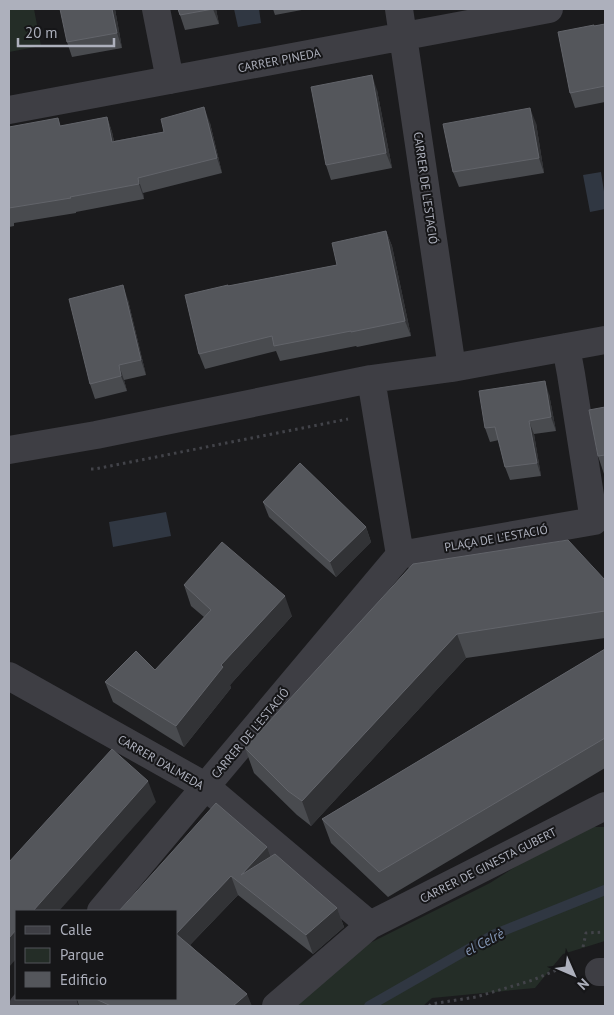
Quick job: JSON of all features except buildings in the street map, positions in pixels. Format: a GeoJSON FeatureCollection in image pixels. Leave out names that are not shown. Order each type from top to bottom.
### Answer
{"type":"FeatureCollection","features":[{"type":"Feature","properties":{"kind":"street"},"geometry":{"type":"LineString","coordinates":[[156,9],[170,80]]}},
{"type":"Feature","properties":{"kind":"street","name":"CARRER DE L'ESTACIÓ"},"geometry":{"type":"LineString","coordinates":[[399,9],[452,368]]}},
{"type":"Feature","properties":{"kind":"street","name":"CARRER PINEDA"},"geometry":{"type":"LineString","coordinates":[[9,110],[549,9]]}},
{"type":"Feature","properties":{"kind":"street"},"geometry":{"type":"LineString","coordinates":[[9,450],[96,435],[371,379],[452,368],[605,340]]}},
{"type":"Feature","properties":{"kind":"street","name":"PLAÇA DE L'ESTACIÓ"},"geometry":{"type":"LineString","coordinates":[[400,555],[601,525],[566,347]]}},
{"type":"Feature","properties":{"kind":"street"},"geometry":{"type":"LineString","coordinates":[[371,379],[400,555]]}},
{"type":"Feature","properties":{"kind":"street","name":"CARRER DE L'ESTACIÓ"},"geometry":{"type":"LineString","coordinates":[[103,910],[400,555]]}},
{"type":"Feature","properties":{"kind":"street","name":"CARRER D'ALMEDA"},"geometry":{"type":"LineString","coordinates":[[9,676],[205,786],[370,925]]}},
{"type":"Feature","properties":{"kind":"street","name":"CARRER DE GINESTA GUBERT"},"geometry":{"type":"LineString","coordinates":[[276,1006],[370,925],[605,806]]}},
{"type":"Feature","properties":{"kind":"street"},"geometry":{"type":"LineString","coordinates":[[50,1000],[64,1006]]}},
{"type":"Feature","properties":{"kind":"path"},"geometry":{"type":"LineString","coordinates":[[583,951],[586,933],[605,932]]}},
{"type":"Feature","properties":{"kind":"path"},"geometry":{"type":"LineString","coordinates":[[428,1006],[476,996],[532,980],[573,963]]}},
{"type":"Feature","properties":{"kind":"green space"},"geometry":{"type":"Polygon","coordinates":[[[9,9],[34,9],[41,46],[9,52],[9,9]]]}},
{"type":"Feature","properties":{"kind":"green space"},"geometry":{"type":"Polygon","coordinates":[[[577,827],[605,827],[605,941],[563,954],[535,988],[432,998],[423,1006],[291,1006],[366,945],[490,883],[577,827]]]}},
{"type":"Feature","properties":{"kind":"shaded area"},"geometry":{"type":"Polygon","coordinates":[[[234,9],[259,9],[261,23],[238,27],[234,9]]]}},
{"type":"Feature","properties":{"kind":"shaded area"},"geometry":{"type":"Polygon","coordinates":[[[601,172],[605,209],[590,212],[583,175],[601,172]]]}},
{"type":"Feature","properties":{"kind":"shaded area"},"geometry":{"type":"Polygon","coordinates":[[[166,512],[171,536],[113,547],[109,522],[166,512]]]}},
{"type":"Feature","properties":{"kind":"waterway","name":"el Celrè"},"geometry":{"type":"LineString","coordinates":[[369,1006],[493,935],[605,890]]}}]}
